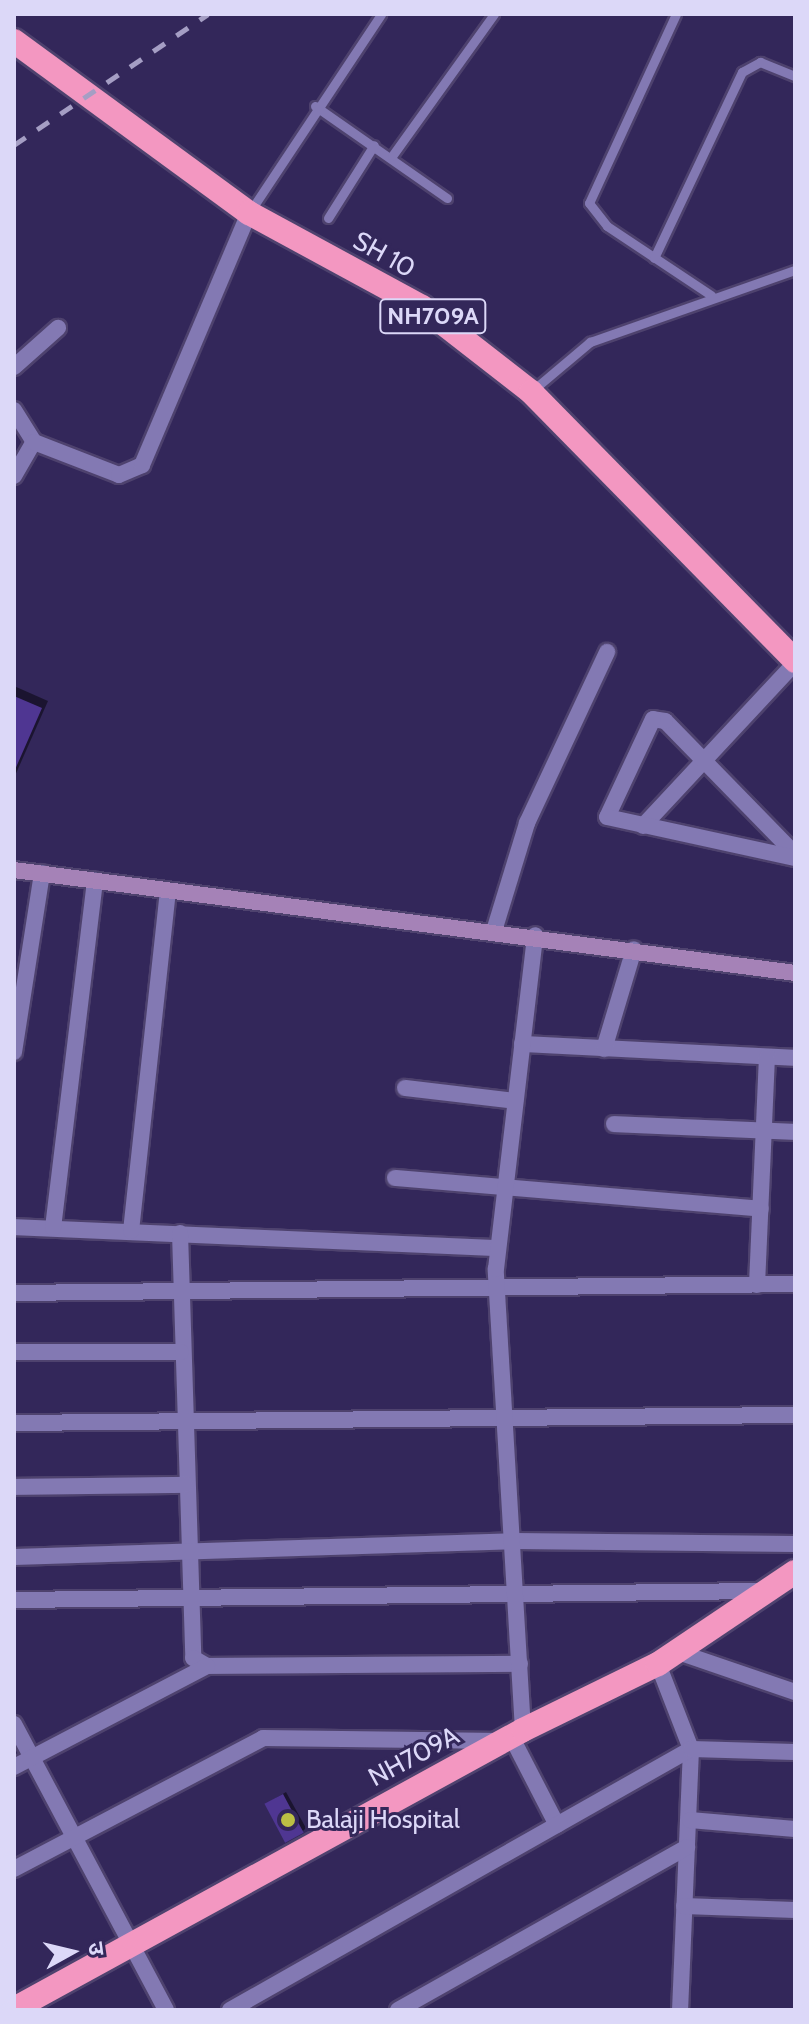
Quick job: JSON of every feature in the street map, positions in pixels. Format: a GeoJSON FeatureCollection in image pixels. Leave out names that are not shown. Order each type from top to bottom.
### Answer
{"type":"FeatureCollection","features":[{"type":"Feature","properties":{"kind":"highway","name":"SH 10"},"geometry":{"type":"LineString","coordinates":[[14,41],[249,213],[422,307],[531,392],[795,662]]}},
{"type":"Feature","properties":{"kind":"highway","name":"NH709A"},"geometry":{"type":"LineString","coordinates":[[15,2007],[512,1736],[668,1658],[795,1572]]}},
{"type":"Feature","properties":{"kind":"main road"},"geometry":{"type":"LineString","coordinates":[[14,870],[535,935],[795,973]]}},
{"type":"Feature","properties":{"kind":"street"},"geometry":{"type":"LineString","coordinates":[[14,410],[34,442],[119,475],[142,465],[249,213]]}},
{"type":"Feature","properties":{"kind":"street"},"geometry":{"type":"LineString","coordinates":[[14,367],[58,328]]}},
{"type":"Feature","properties":{"kind":"street"},"geometry":{"type":"LineString","coordinates":[[14,476],[34,442]]}},
{"type":"Feature","properties":{"kind":"street"},"geometry":{"type":"LineString","coordinates":[[494,931],[531,812],[607,652]]}},
{"type":"Feature","properties":{"kind":"street"},"geometry":{"type":"LineString","coordinates":[[643,826],[795,662]]}},
{"type":"Feature","properties":{"kind":"street"},"geometry":{"type":"LineString","coordinates":[[653,719],[665,721],[795,856],[611,821],[607,812],[653,719]]}},
{"type":"Feature","properties":{"kind":"street"},"geometry":{"type":"LineString","coordinates":[[14,1052],[16,1020],[42,873]]}},
{"type":"Feature","properties":{"kind":"street"},"geometry":{"type":"LineString","coordinates":[[53,1228],[95,881]]}},
{"type":"Feature","properties":{"kind":"street"},"geometry":{"type":"LineString","coordinates":[[131,1231],[168,891]]}},
{"type":"Feature","properties":{"kind":"street"},"geometry":{"type":"LineString","coordinates":[[535,935],[496,1287],[508,1418],[520,1664],[512,1736],[557,1825]]}},
{"type":"Feature","properties":{"kind":"street"},"geometry":{"type":"LineString","coordinates":[[604,1049],[634,949]]}},
{"type":"Feature","properties":{"kind":"street"},"geometry":{"type":"LineString","coordinates":[[522,1044],[795,1058]]}},
{"type":"Feature","properties":{"kind":"street"},"geometry":{"type":"LineString","coordinates":[[757,1285],[767,1057]]}},
{"type":"Feature","properties":{"kind":"street"},"geometry":{"type":"LineString","coordinates":[[405,1088],[515,1101]]}},
{"type":"Feature","properties":{"kind":"street"},"geometry":{"type":"LineString","coordinates":[[614,1124],[795,1132]]}},
{"type":"Feature","properties":{"kind":"street"},"geometry":{"type":"LineString","coordinates":[[395,1178],[505,1190],[761,1209]]}},
{"type":"Feature","properties":{"kind":"street"},"geometry":{"type":"LineString","coordinates":[[14,1227],[498,1248]]}},
{"type":"Feature","properties":{"kind":"street"},"geometry":{"type":"LineString","coordinates":[[180,1233],[182,1420],[193,1658],[207,1666]]}},
{"type":"Feature","properties":{"kind":"street"},"geometry":{"type":"LineString","coordinates":[[14,1293],[795,1284]]}},
{"type":"Feature","properties":{"kind":"street"},"geometry":{"type":"LineString","coordinates":[[14,1352],[181,1352]]}},
{"type":"Feature","properties":{"kind":"street"},"geometry":{"type":"LineString","coordinates":[[14,1423],[795,1415]]}},
{"type":"Feature","properties":{"kind":"street"},"geometry":{"type":"LineString","coordinates":[[14,1487],[185,1485]]}},
{"type":"Feature","properties":{"kind":"street"},"geometry":{"type":"LineString","coordinates":[[14,1557],[513,1541],[795,1544]]}},
{"type":"Feature","properties":{"kind":"street"},"geometry":{"type":"LineString","coordinates":[[14,1600],[771,1591]]}},
{"type":"Feature","properties":{"kind":"street"},"geometry":{"type":"LineString","coordinates":[[680,2010],[691,1749],[668,1658],[795,1692]]}},
{"type":"Feature","properties":{"kind":"street"},"geometry":{"type":"LineString","coordinates":[[14,1767],[207,1666],[520,1664]]}},
{"type":"Feature","properties":{"kind":"street"},"geometry":{"type":"LineString","coordinates":[[14,1724],[134,1942],[166,2010]]}},
{"type":"Feature","properties":{"kind":"street"},"geometry":{"type":"LineString","coordinates":[[14,1869],[263,1738],[512,1736]]}},
{"type":"Feature","properties":{"kind":"street"},"geometry":{"type":"LineString","coordinates":[[230,2010],[691,1749],[795,1752]]}},
{"type":"Feature","properties":{"kind":"street"},"geometry":{"type":"LineString","coordinates":[[690,1820],[795,1829]]}},
{"type":"Feature","properties":{"kind":"street"},"geometry":{"type":"LineString","coordinates":[[398,2010],[687,1847]]}},
{"type":"Feature","properties":{"kind":"street"},"geometry":{"type":"LineString","coordinates":[[684,1906],[795,1910]]}},
{"type":"Feature","properties":{"kind":"lane"},"geometry":{"type":"LineString","coordinates":[[249,213],[315,106],[381,14]]}},
{"type":"Feature","properties":{"kind":"lane"},"geometry":{"type":"LineString","coordinates":[[392,156],[494,14]]}},
{"type":"Feature","properties":{"kind":"lane"},"geometry":{"type":"LineString","coordinates":[[676,14],[589,203],[607,226],[711,295]]}},
{"type":"Feature","properties":{"kind":"lane"},"geometry":{"type":"LineString","coordinates":[[654,258],[742,72],[760,62],[795,76]]}},
{"type":"Feature","properties":{"kind":"lane"},"geometry":{"type":"LineString","coordinates":[[315,106],[392,156],[447,198]]}},
{"type":"Feature","properties":{"kind":"lane"},"geometry":{"type":"LineString","coordinates":[[328,218],[374,145]]}},
{"type":"Feature","properties":{"kind":"lane"},"geometry":{"type":"LineString","coordinates":[[531,392],[574,351],[711,295],[795,270]]}},
{"type":"Feature","properties":{"kind":"building"},"geometry":{"type":"Polygon","coordinates":[[[14,696],[42,708],[14,772],[14,696]]]}},
{"type":"Feature","properties":{"kind":"building"},"geometry":{"type":"Polygon","coordinates":[[[283,1794],[304,1833],[285,1843],[264,1804],[283,1794]]]}},
{"type":"Feature","properties":{"kind":"railway"},"geometry":{"type":"LineString","coordinates":[[14,145],[208,14]]}},
{"type":"Feature","properties":{"kind":"place","name":"Balaji Hospital"},"geometry":{"type":"Point","coordinates":[288,1820]}}]}
